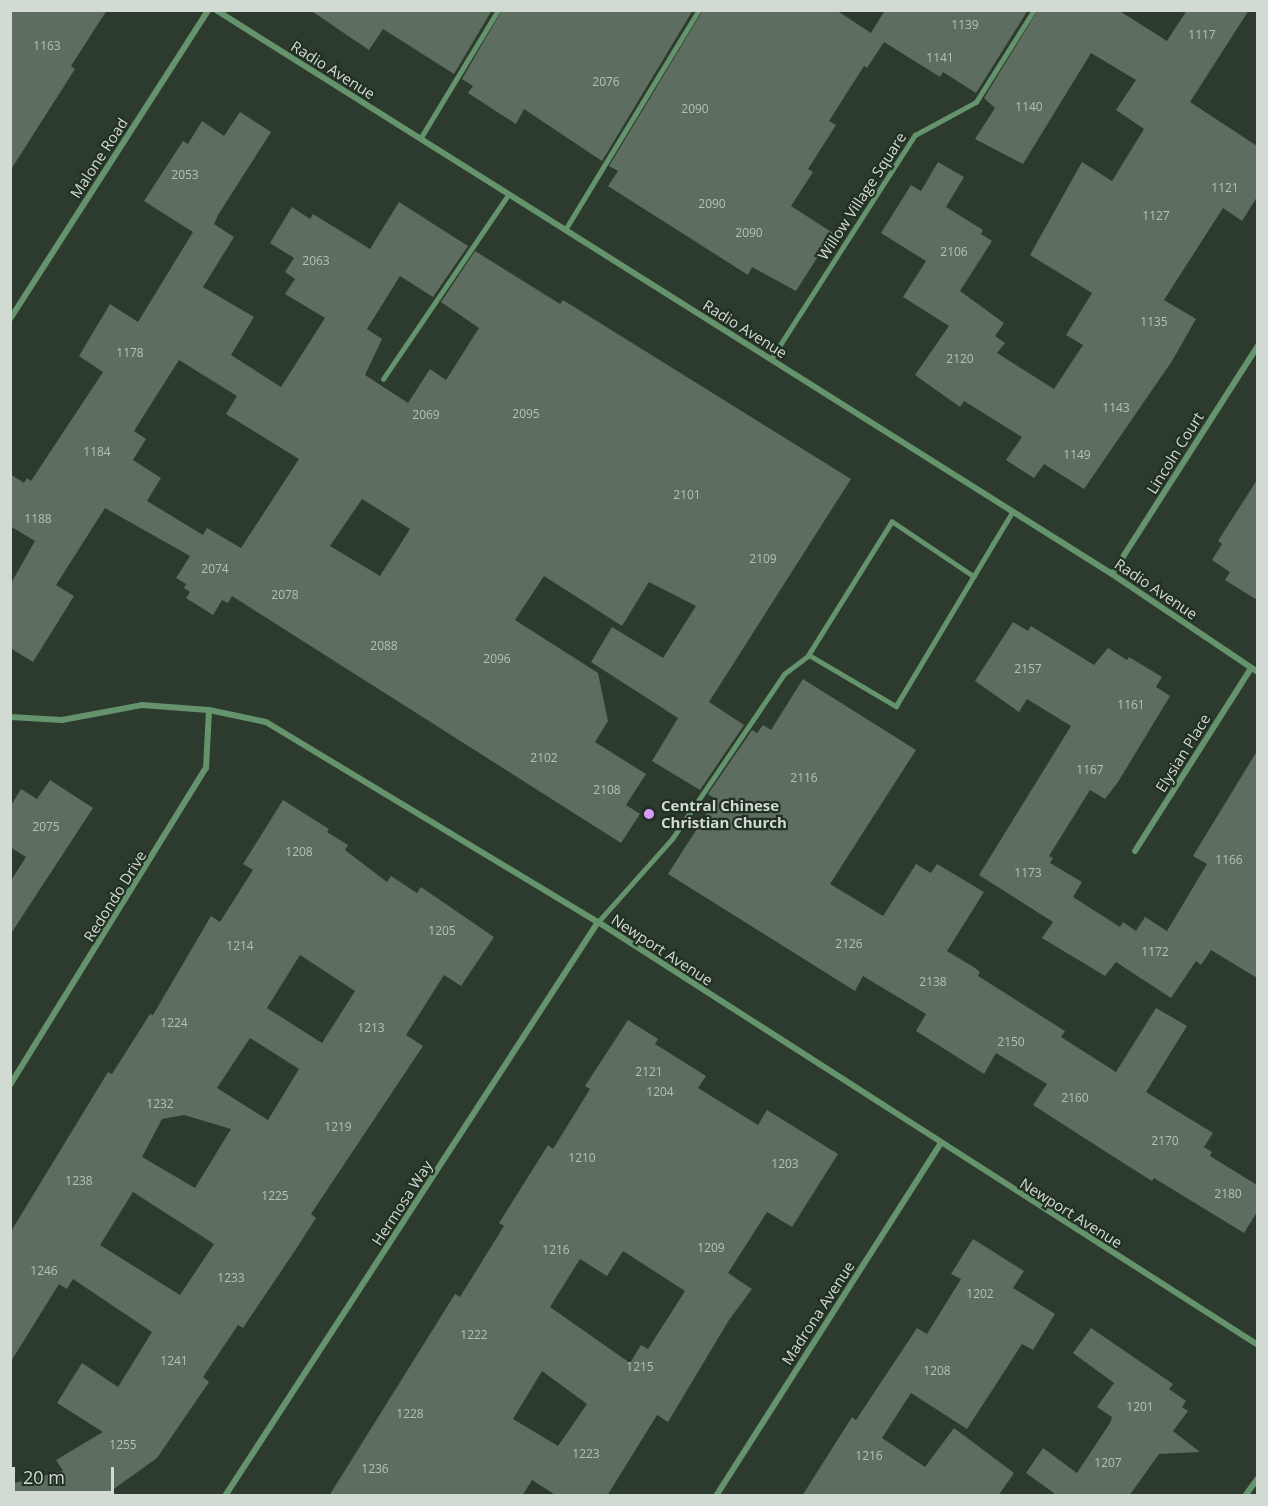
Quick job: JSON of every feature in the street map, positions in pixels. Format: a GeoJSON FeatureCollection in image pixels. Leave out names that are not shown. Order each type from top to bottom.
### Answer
{"type":"FeatureCollection","features":[{"type":"Feature","properties":{"kind":"street","name":"Malone Road"},"geometry":{"type":"LineString","coordinates":[[10,319],[208,10]]}},
{"type":"Feature","properties":{"kind":"street","name":"Radio Avenue"},"geometry":{"type":"LineString","coordinates":[[216,10],[1113,574],[1257,672]]}},
{"type":"Feature","properties":{"kind":"street","name":"Lincoln Court"},"geometry":{"type":"LineString","coordinates":[[1113,574],[1257,346]]}},
{"type":"Feature","properties":{"kind":"street","name":"Elysian Place"},"geometry":{"type":"LineString","coordinates":[[1135,851],[1251,668]]}},
{"type":"Feature","properties":{"kind":"street","name":"Newport Avenue"},"geometry":{"type":"LineString","coordinates":[[10,717],[62,720],[141,705],[209,710],[266,722],[598,922],[940,1144],[1257,1345]]}},
{"type":"Feature","properties":{"kind":"street","name":"Redondo Drive"},"geometry":{"type":"LineString","coordinates":[[10,1085],[206,768],[209,710]]}},
{"type":"Feature","properties":{"kind":"street","name":"Hermosa Way"},"geometry":{"type":"LineString","coordinates":[[225,1496],[598,922]]}},
{"type":"Feature","properties":{"kind":"street","name":"Madrona Avenue"},"geometry":{"type":"LineString","coordinates":[[716,1496],[940,1144]]}},
{"type":"Feature","properties":{"kind":"street"},"geometry":{"type":"LineString","coordinates":[[1245,1496],[1257,1478]]}},
{"type":"Feature","properties":{"kind":"lane"},"geometry":{"type":"LineString","coordinates":[[420,139],[498,10]]}},
{"type":"Feature","properties":{"kind":"lane"},"geometry":{"type":"LineString","coordinates":[[565,230],[699,10]]}},
{"type":"Feature","properties":{"kind":"lane","name":"Willow Village Square"},"geometry":{"type":"LineString","coordinates":[[771,359],[915,135],[976,102],[1034,10]]}},
{"type":"Feature","properties":{"kind":"lane"},"geometry":{"type":"LineString","coordinates":[[383,379],[508,195]]}},
{"type":"Feature","properties":{"kind":"lane"},"geometry":{"type":"LineString","coordinates":[[809,655],[896,705],[1012,512]]}},
{"type":"Feature","properties":{"kind":"lane"},"geometry":{"type":"LineString","coordinates":[[598,922],[672,839],[784,674],[809,655],[892,522],[974,577]]}},
{"type":"Feature","properties":{"kind":"building"},"geometry":{"type":"Polygon","coordinates":[[[10,10],[107,10],[71,66],[75,69],[10,171],[10,10]]]}},
{"type":"Feature","properties":{"kind":"building"},"geometry":{"type":"Polygon","coordinates":[[[310,10],[492,10],[454,74],[383,29],[369,50],[310,10]]]}},
{"type":"Feature","properties":{"kind":"building"},"geometry":{"type":"Polygon","coordinates":[[[502,10],[693,10],[602,161],[524,109],[516,124],[468,93],[473,86],[462,79],[502,10]]]}},
{"type":"Feature","properties":{"kind":"building"},"geometry":{"type":"Polygon","coordinates":[[[703,10],[836,10],[871,33],[885,10],[1028,10],[976,93],[943,72],[940,77],[884,42],[867,68],[864,66],[829,121],[836,125],[808,169],[813,172],[791,206],[833,233],[796,291],[752,267],[748,275],[608,186],[618,171],[609,166],[703,10]]]}},
{"type":"Feature","properties":{"kind":"building"},"geometry":{"type":"Polygon","coordinates":[[[1038,10],[1118,10],[1167,41],[1187,10],[1249,10],[1190,102],[1257,146],[1257,197],[1242,221],[1223,208],[1164,300],[1196,319],[1172,361],[1084,489],[1044,464],[1034,478],[1006,460],[1022,437],[964,401],[960,407],[915,375],[949,326],[903,297],[926,261],[881,233],[911,185],[921,191],[938,162],[964,177],[946,207],[983,230],[981,234],[992,241],[960,291],[1004,323],[995,336],[1005,343],[997,353],[1054,389],[1083,345],[1066,335],[1092,293],[1030,255],[1082,162],[1112,181],[1144,129],[1116,110],[1136,80],[1091,53],[1023,164],[975,139],[995,108],[984,98],[1038,10]]]}},
{"type":"Feature","properties":{"kind":"building"},"geometry":{"type":"Polygon","coordinates":[[[240,112],[271,132],[214,224],[234,237],[203,287],[254,317],[231,355],[281,387],[325,318],[285,294],[295,279],[285,272],[294,258],[270,243],[292,207],[310,219],[313,214],[370,249],[399,202],[468,246],[433,297],[400,276],[367,329],[382,339],[365,375],[408,403],[430,369],[446,380],[479,328],[441,302],[475,251],[560,304],[563,300],[851,479],[709,702],[744,725],[700,790],[652,761],[678,718],[591,662],[612,627],[663,658],[696,606],[649,582],[622,626],[544,576],[515,620],[598,673],[608,721],[595,742],[646,774],[626,805],[640,814],[621,843],[232,596],[228,603],[222,600],[213,615],[186,598],[190,592],[184,588],[186,584],[176,578],[190,556],[105,508],[56,585],[74,596],[33,662],[10,648],[10,585],[35,541],[10,526],[10,474],[24,483],[27,478],[31,481],[103,372],[79,356],[110,304],[138,322],[193,232],[144,201],[183,141],[188,144],[202,121],[224,136],[240,112]],[[179,360],[134,431],[146,439],[133,460],[161,478],[147,501],[203,535],[207,528],[241,548],[299,459],[226,414],[237,396],[179,360]],[[362,499],[330,546],[380,576],[410,529],[362,499]]]}},
{"type":"Feature","properties":{"kind":"building"},"geometry":{"type":"Polygon","coordinates":[[[1257,480],[1257,600],[1225,580],[1230,572],[1212,560],[1222,544],[1218,541],[1257,480]]]}},
{"type":"Feature","properties":{"kind":"building"},"geometry":{"type":"Polygon","coordinates":[[[1013,622],[1028,631],[1031,626],[1094,665],[1108,648],[1127,660],[1129,657],[1162,677],[1156,687],[1170,696],[1118,782],[1105,799],[1090,790],[1049,856],[1053,858],[1050,863],[1082,882],[1073,897],[1120,927],[1123,922],[1136,931],[1145,917],[1167,931],[1207,864],[1193,856],[1257,751],[1257,978],[1211,950],[1201,965],[1196,961],[1171,998],[1116,962],[1105,976],[1042,938],[1053,922],[979,875],[1071,726],[1027,699],[1019,712],[975,681],[1013,622]]]}},
{"type":"Feature","properties":{"kind":"building"},"geometry":{"type":"Polygon","coordinates":[[[803,679],[916,750],[830,884],[883,916],[916,864],[931,873],[937,864],[984,892],[947,951],[980,972],[978,976],[1065,1031],[1061,1037],[1116,1072],[1156,1008],[1187,1026],[1146,1092],[1213,1133],[1204,1147],[1212,1152],[1210,1156],[1257,1185],[1257,1212],[1244,1233],[1154,1178],[1152,1181],[1033,1105],[1047,1084],[996,1053],[984,1074],[916,1031],[926,1014],[863,976],[855,991],[668,874],[716,799],[708,794],[752,730],[757,733],[763,725],[771,730],[803,679]]]}},
{"type":"Feature","properties":{"kind":"building"},"geometry":{"type":"Polygon","coordinates":[[[50,780],[93,808],[10,935],[10,882],[26,857],[10,847],[10,807],[21,789],[37,799],[50,780]]]}},
{"type":"Feature","properties":{"kind":"building"},"geometry":{"type":"Polygon","coordinates":[[[283,800],[329,829],[327,832],[348,845],[345,850],[387,882],[391,876],[417,893],[421,887],[494,937],[461,986],[444,975],[406,1035],[423,1046],[311,1214],[316,1218],[296,1249],[243,1328],[238,1325],[203,1377],[209,1382],[157,1458],[104,1496],[10,1496],[10,1484],[63,1471],[56,1460],[103,1432],[57,1403],[82,1363],[118,1387],[152,1332],[73,1279],[67,1289],[59,1284],[10,1363],[10,1233],[108,1072],[112,1074],[150,1014],[153,1015],[211,916],[220,922],[253,870],[243,864],[283,800]],[[300,955],[267,1008],[322,1043],[355,991],[300,955]],[[250,1038],[217,1088],[268,1120],[299,1069],[250,1038]],[[184,1115],[162,1119],[142,1157],[195,1188],[231,1129],[184,1115]],[[133,1192],[100,1245],[180,1295],[214,1244],[133,1192]]]}},
{"type":"Feature","properties":{"kind":"building"},"geometry":{"type":"Polygon","coordinates":[[[628,1020],[658,1039],[655,1044],[706,1076],[698,1088],[758,1125],[767,1110],[838,1154],[792,1227],[767,1212],[728,1273],[752,1289],[729,1320],[668,1422],[657,1415],[607,1496],[557,1496],[532,1480],[522,1496],[329,1496],[455,1294],[460,1297],[504,1226],[499,1223],[548,1145],[553,1149],[590,1089],[585,1086],[628,1020]],[[623,1251],[607,1276],[580,1259],[550,1307],[630,1363],[641,1345],[648,1349],[685,1291],[623,1251]],[[542,1371],[513,1419],[558,1446],[587,1404],[542,1371]]]}},
{"type":"Feature","properties":{"kind":"building"},"geometry":{"type":"Polygon","coordinates":[[[973,1239],[1024,1271],[1013,1288],[1055,1314],[1033,1350],[1022,1344],[967,1429],[911,1393],[882,1438],[925,1467],[954,1428],[1014,1473],[998,1496],[802,1496],[852,1417],[856,1420],[917,1328],[927,1334],[961,1279],[951,1274],[973,1239]]]}},
{"type":"Feature","properties":{"kind":"building"},"geometry":{"type":"Polygon","coordinates":[[[1091,1328],[1173,1384],[1169,1389],[1186,1401],[1182,1407],[1188,1411],[1173,1431],[1200,1452],[1159,1454],[1129,1496],[1058,1496],[1026,1473],[1043,1448],[1077,1473],[1110,1423],[1112,1417],[1097,1407],[1114,1383],[1073,1353],[1091,1328]]]}},
{"type":"Feature","properties":{"kind":"place","name":"Central Chinese Christian Church"},"geometry":{"type":"Point","coordinates":[649,814]}}]}
